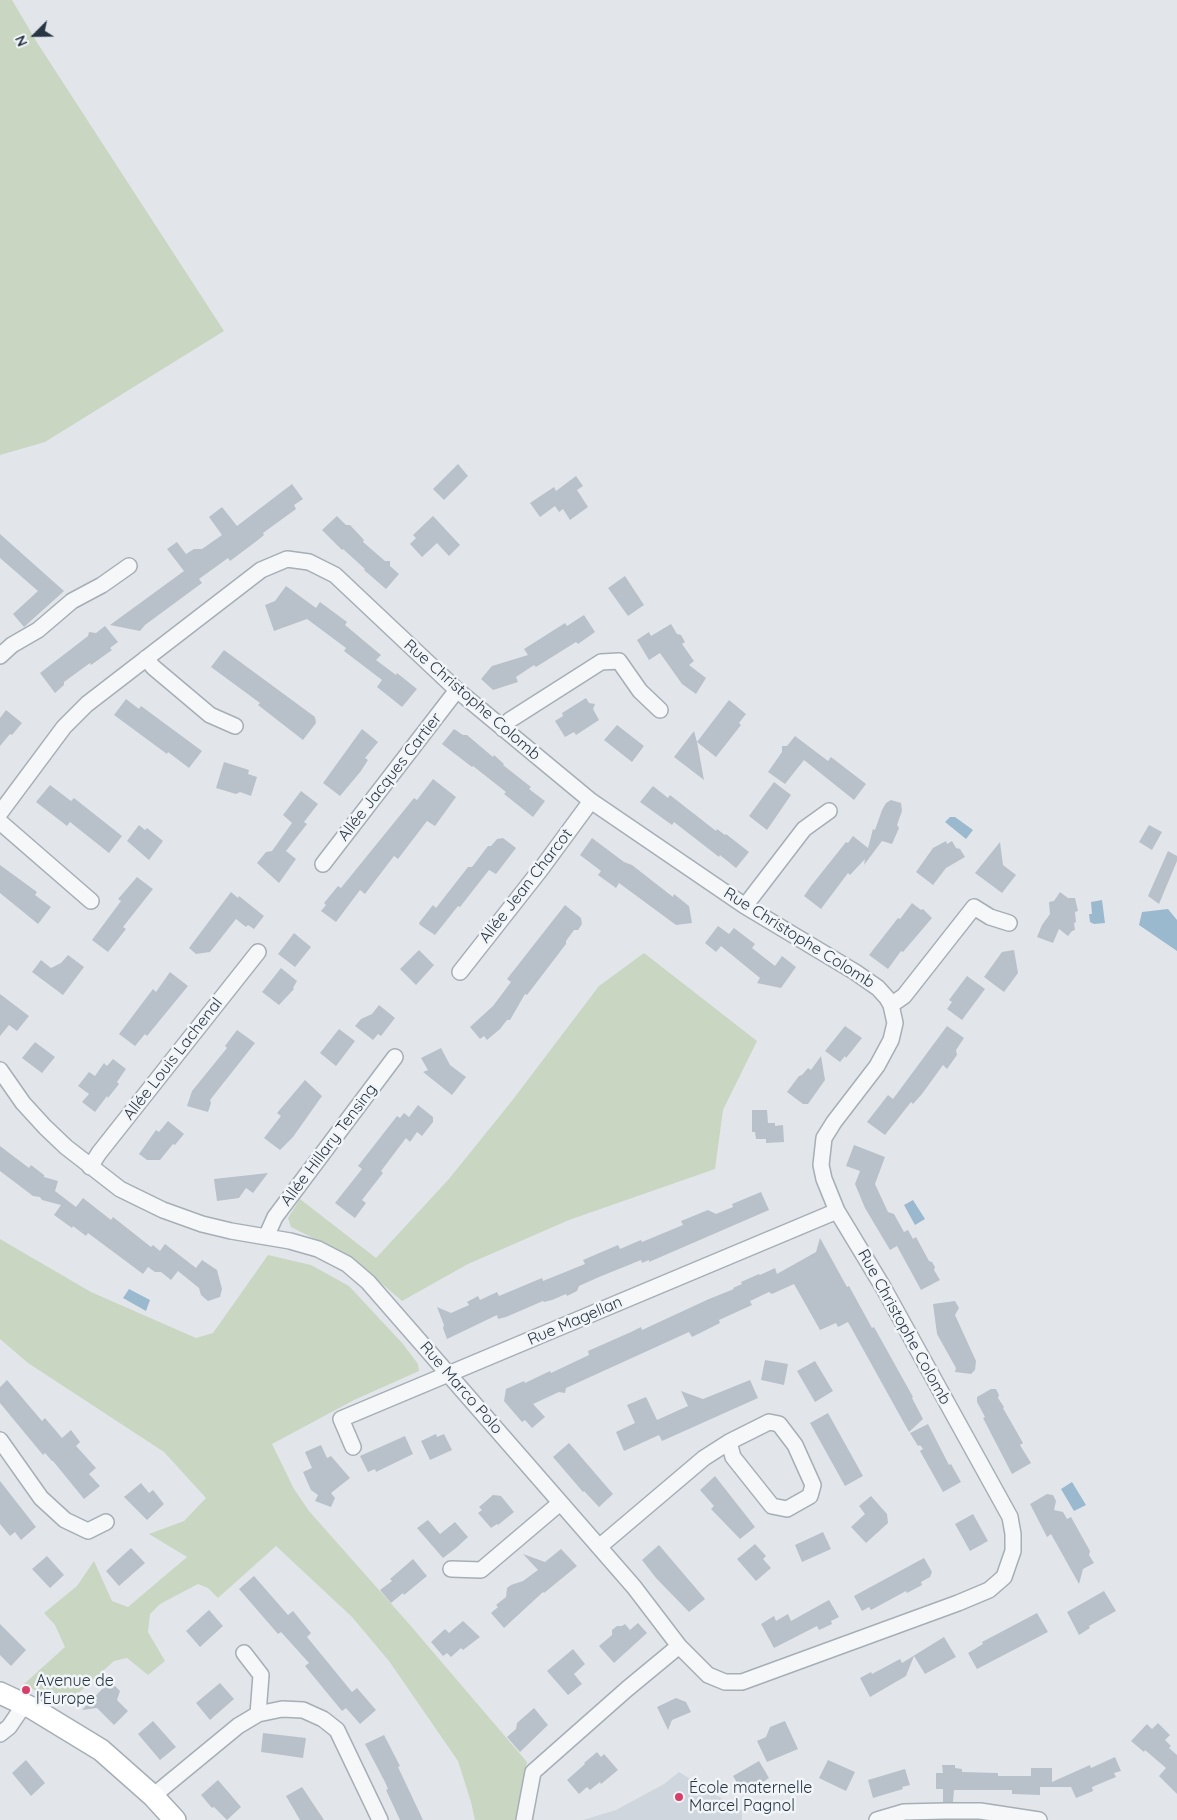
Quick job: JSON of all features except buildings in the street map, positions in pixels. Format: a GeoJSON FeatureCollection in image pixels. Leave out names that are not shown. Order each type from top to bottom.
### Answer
{"type":"FeatureCollection","features":[{"type":"Feature","properties":{"kind":"street","name":"Rue Christophe Colomb"},"geometry":{"type":"LineString","coordinates":[[0,813],[64,727],[87,704],[261,570],[287,560],[309,562],[335,575],[457,690],[591,801],[746,906],[855,972],[878,988],[887,998],[891,1005],[895,1023],[891,1040],[876,1066],[824,1138],[821,1165],[824,1180],[838,1211],[883,1287],[1010,1517],[1013,1551],[1004,1577],[989,1590],[742,1682],[725,1682],[708,1675],[679,1646]]}},
{"type":"Feature","properties":{"kind":"street"},"geometry":{"type":"LineString","coordinates":[[0,656],[12,645],[38,630],[72,601],[102,585],[129,566]]}},
{"type":"Feature","properties":{"kind":"street"},"geometry":{"type":"LineString","coordinates":[[146,658],[153,667],[210,715],[235,726]]}},
{"type":"Feature","properties":{"kind":"street"},"geometry":{"type":"LineString","coordinates":[[503,729],[510,720],[601,662],[619,660],[640,691],[660,710]]}},
{"type":"Feature","properties":{"kind":"street","name":"Allée Jacques Cartier"},"geometry":{"type":"LineString","coordinates":[[323,864],[457,690]]}},
{"type":"Feature","properties":{"kind":"street","name":"Allée Jean Charcot"},"geometry":{"type":"LineString","coordinates":[[460,972],[591,801]]}},
{"type":"Feature","properties":{"kind":"street"},"geometry":{"type":"LineString","coordinates":[[746,906],[804,829],[829,811]]}},
{"type":"Feature","properties":{"kind":"street"},"geometry":{"type":"LineString","coordinates":[[0,822],[91,901]]}},
{"type":"Feature","properties":{"kind":"street"},"geometry":{"type":"LineString","coordinates":[[891,1005],[904,996],[974,907],[990,916],[1009,923]]}},
{"type":"Feature","properties":{"kind":"street","name":"Allée Louis Lachenal"},"geometry":{"type":"LineString","coordinates":[[90,1167],[258,952]]}},
{"type":"Feature","properties":{"kind":"street","name":"Allée Hillary Tensing"},"geometry":{"type":"LineString","coordinates":[[266,1237],[275,1217],[395,1056]]}},
{"type":"Feature","properties":{"kind":"street","name":"Rue Marco Polo"},"geometry":{"type":"LineString","coordinates":[[0,1070],[23,1103],[45,1127],[90,1167],[120,1189],[163,1210],[202,1224],[231,1232],[290,1241],[318,1249],[347,1264],[368,1282],[560,1502],[634,1588],[679,1646]]}},
{"type":"Feature","properties":{"kind":"street","name":"Rue Magellan"},"geometry":{"type":"LineString","coordinates":[[353,1447],[341,1419],[838,1211]]}},
{"type":"Feature","properties":{"kind":"street"},"geometry":{"type":"LineString","coordinates":[[599,1547],[704,1458],[729,1442],[769,1422],[779,1424],[795,1445],[813,1484],[810,1496],[786,1509],[772,1506],[733,1457],[729,1442]]}},
{"type":"Feature","properties":{"kind":"street"},"geometry":{"type":"LineString","coordinates":[[0,1440],[41,1498],[64,1520],[88,1531],[106,1522]]}},
{"type":"Feature","properties":{"kind":"street"},"geometry":{"type":"LineString","coordinates":[[452,1569],[481,1570],[560,1502]]}},
{"type":"Feature","properties":{"kind":"street"},"geometry":{"type":"LineString","coordinates":[[524,1820],[533,1772],[679,1646]]}},
{"type":"Feature","properties":{"kind":"street"},"geometry":{"type":"LineString","coordinates":[[244,1653],[261,1675],[258,1714]]}},
{"type":"Feature","properties":{"kind":"street"},"geometry":{"type":"LineString","coordinates":[[0,1693],[24,1704],[101,1750],[153,1796],[175,1820]]}},
{"type":"Feature","properties":{"kind":"street"},"geometry":{"type":"LineString","coordinates":[[0,1734],[10,1727],[24,1704]]}},
{"type":"Feature","properties":{"kind":"street"},"geometry":{"type":"LineString","coordinates":[[153,1796],[238,1726],[258,1714],[282,1709],[303,1710],[323,1719],[337,1730],[380,1820]]}},
{"type":"Feature","properties":{"kind":"street"},"geometry":{"type":"LineString","coordinates":[[877,1820],[904,1812],[971,1811],[1038,1820]]}},
{"type":"Feature","properties":{"kind":"shaded area","name":"École maternelle Marcel Pagnol"},"geometry":{"type":"Polygon","coordinates":[[[679,1772],[742,1811],[742,1820],[583,1820],[616,1810],[664,1784],[679,1772]]]}},
{"type":"Feature","properties":{"kind":"green space"},"geometry":{"type":"Polygon","coordinates":[[[0,0],[12,0],[38,44],[224,331],[45,442],[0,455],[0,0]]]}},
{"type":"Feature","properties":{"kind":"green space"},"geometry":{"type":"Polygon","coordinates":[[[644,953],[757,1041],[723,1110],[715,1169],[569,1220],[468,1264],[402,1301],[351,1257],[291,1227],[288,1218],[300,1199],[376,1258],[448,1180],[511,1102],[599,986],[644,953]]]}},
{"type":"Feature","properties":{"kind":"green space"},"geometry":{"type":"Polygon","coordinates":[[[0,1239],[91,1292],[196,1338],[213,1333],[268,1255],[311,1265],[349,1286],[403,1344],[418,1364],[419,1371],[354,1400],[272,1444],[294,1489],[309,1511],[410,1625],[527,1762],[515,1820],[475,1820],[458,1761],[389,1661],[352,1617],[276,1546],[218,1598],[208,1588],[198,1584],[160,1604],[150,1614],[148,1632],[165,1661],[148,1675],[127,1658],[114,1661],[63,1707],[24,1684],[65,1647],[55,1625],[44,1613],[77,1586],[94,1561],[112,1601],[128,1607],[187,1557],[149,1534],[184,1521],[206,1498],[164,1452],[28,1363],[0,1339],[0,1239]]]}},
{"type":"Feature","properties":{"kind":"water"},"geometry":{"type":"Polygon","coordinates":[[[950,817],[955,817],[973,830],[966,839],[945,822],[950,817]]]}},
{"type":"Feature","properties":{"kind":"water"},"geometry":{"type":"Polygon","coordinates":[[[1102,900],[1105,923],[1094,924],[1090,922],[1089,914],[1092,914],[1091,902],[1102,900]]]}},
{"type":"Feature","properties":{"kind":"water"},"geometry":{"type":"Polygon","coordinates":[[[1168,909],[1177,920],[1177,951],[1139,925],[1142,912],[1168,909]]]}},
{"type":"Feature","properties":{"kind":"water"},"geometry":{"type":"Polygon","coordinates":[[[913,1200],[925,1219],[915,1225],[904,1205],[913,1200]]]}},
{"type":"Feature","properties":{"kind":"water"},"geometry":{"type":"Polygon","coordinates":[[[129,1289],[150,1300],[146,1311],[123,1298],[129,1289]]]}},
{"type":"Feature","properties":{"kind":"water"},"geometry":{"type":"Polygon","coordinates":[[[1072,1482],[1086,1505],[1074,1511],[1061,1489],[1072,1482]]]}},
{"type":"Feature","properties":{"kind":"place","name":"Avenue de l'Europe"},"geometry":{"type":"Point","coordinates":[26,1690]}},
{"type":"Feature","properties":{"kind":"place","name":"École maternelle Marcel Pagnol"},"geometry":{"type":"Point","coordinates":[679,1797]}}]}
